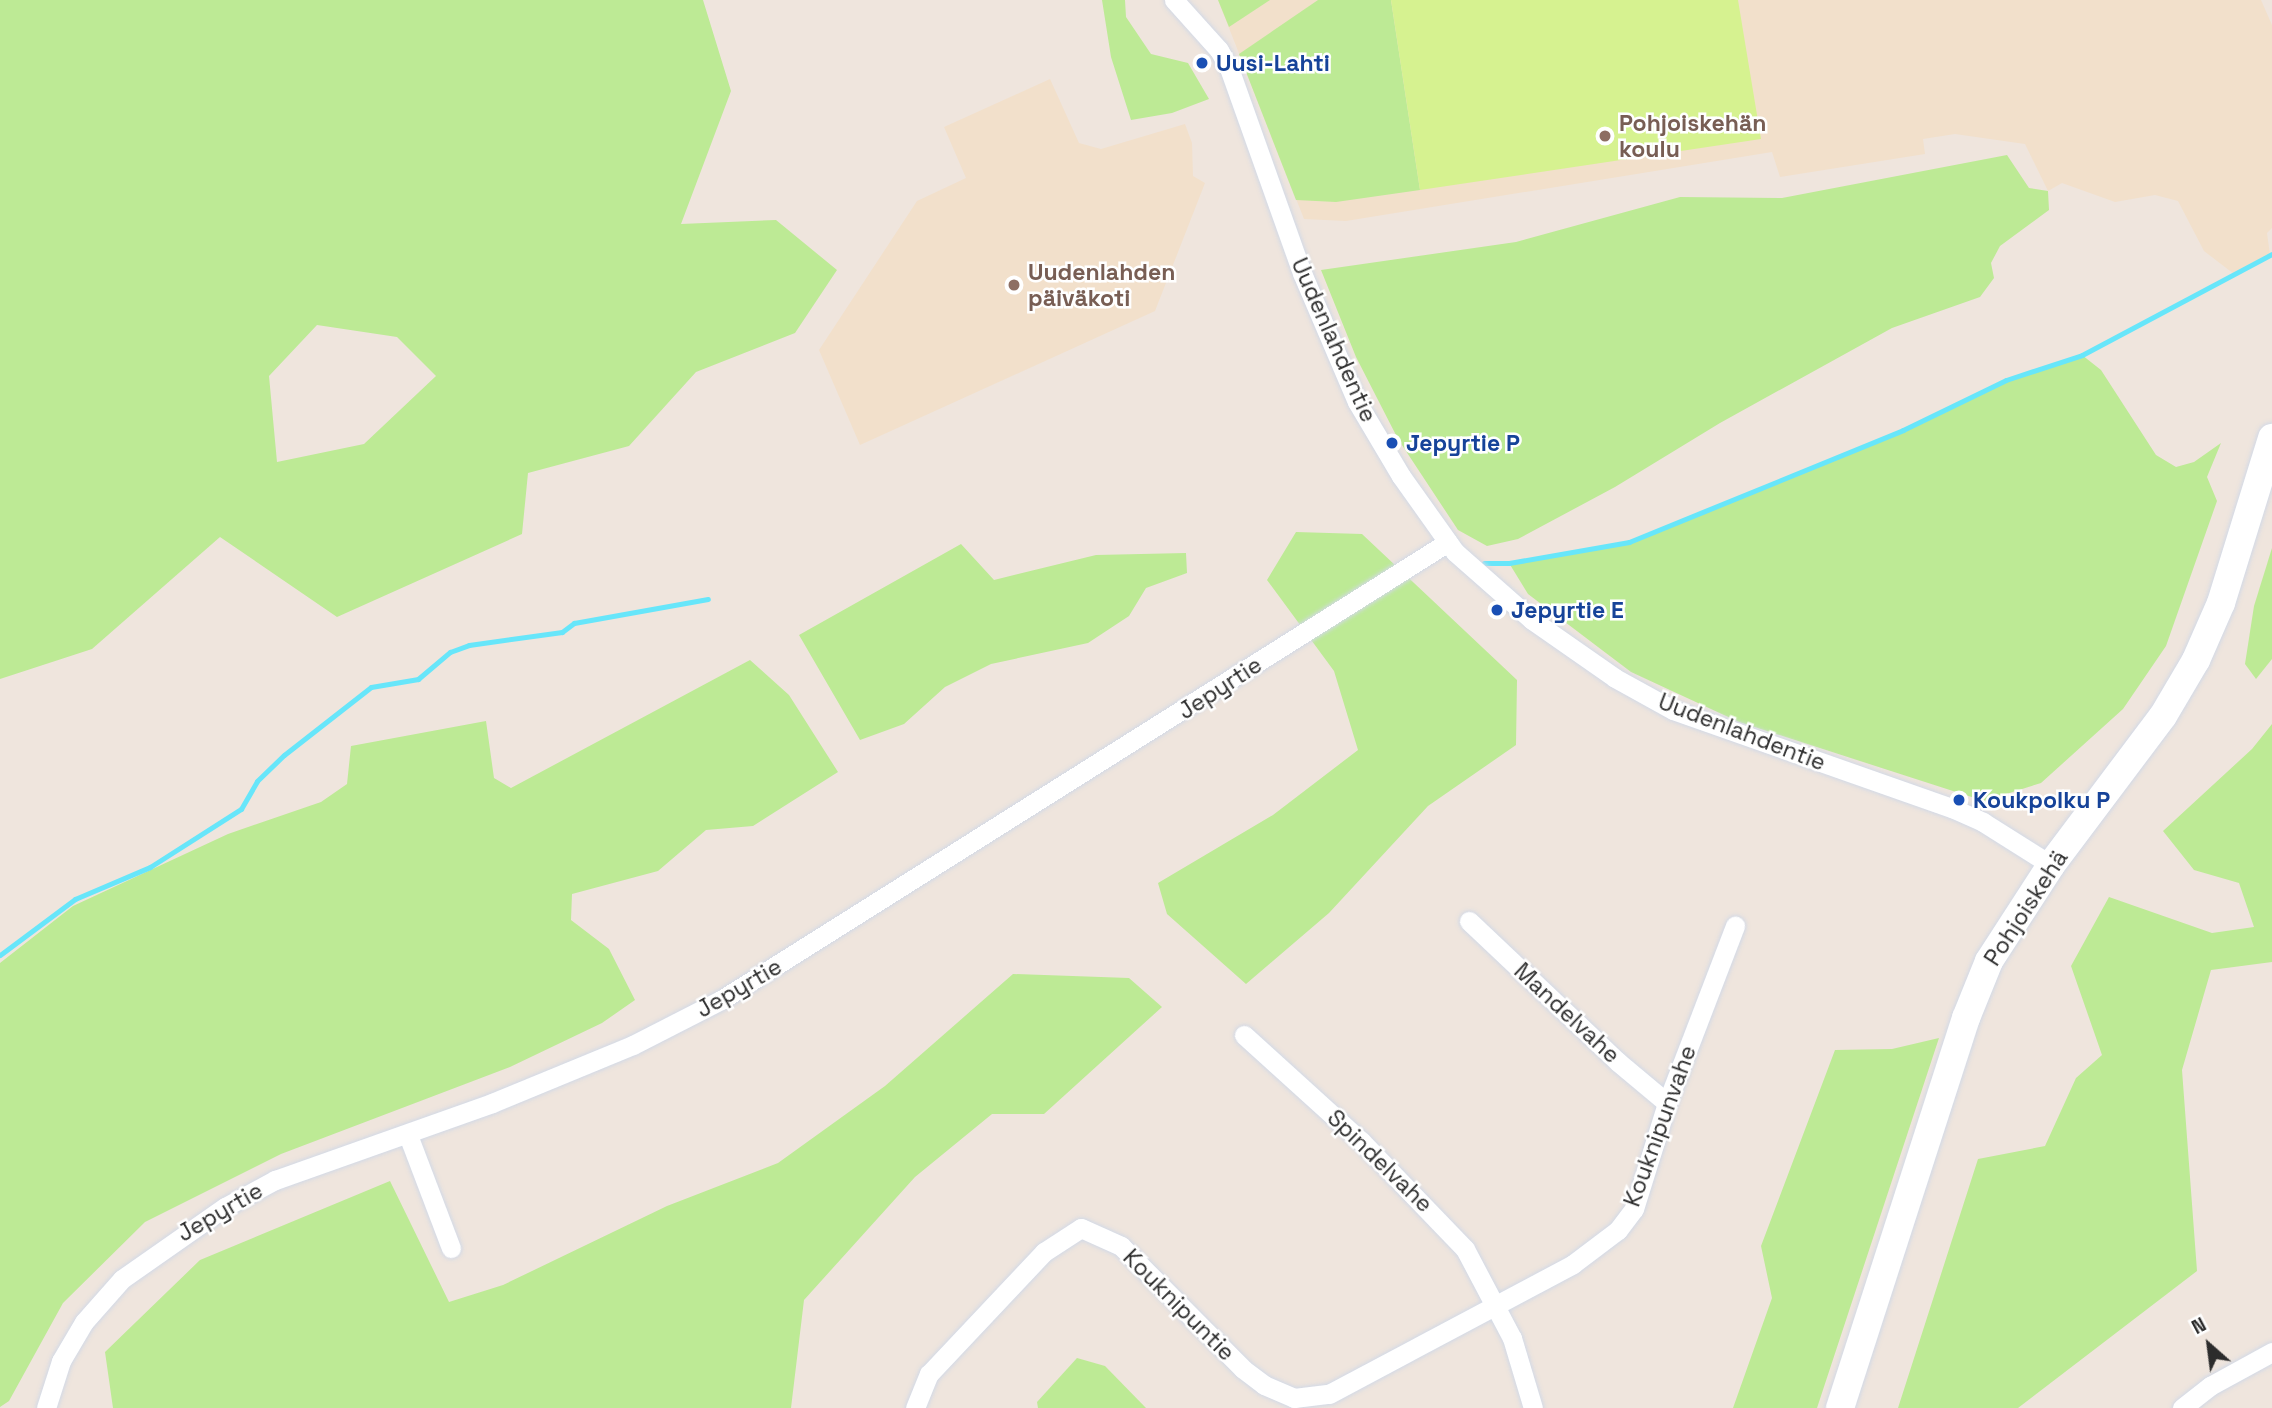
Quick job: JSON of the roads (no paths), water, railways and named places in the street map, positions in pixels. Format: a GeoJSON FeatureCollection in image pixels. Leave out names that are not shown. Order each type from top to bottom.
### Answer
{"type":"FeatureCollection","features":[{"type":"Feature","properties":{"kind":"main road","name":"Pohjoiskehä"},"geometry":{"type":"LineString","coordinates":[[1840,1408],[1966,1017],[1989,961],[2051,865],[2163,716],[2196,660],[2221,603],[2272,438]]}},
{"type":"Feature","properties":{"kind":"street","name":"Uudenlahdentie"},"geometry":{"type":"LineString","coordinates":[[1174,0],[1219,50],[1229,68],[1302,273],[1352,391],[1401,476],[1448,542],[1532,620],[1615,678],[1673,710],[1952,808],[1983,821],[2051,865]]}},
{"type":"Feature","properties":{"kind":"street","name":"Jepyrtie"},"geometry":{"type":"LineString","coordinates":[[46,1408],[61,1360],[84,1322],[122,1279],[168,1243],[275,1180],[408,1135],[633,1045],[721,1000],[1448,542]]}},
{"type":"Feature","properties":{"kind":"street","name":"Mandelvahe"},"geometry":{"type":"LineString","coordinates":[[1469,921],[1618,1062],[1667,1103]]}},
{"type":"Feature","properties":{"kind":"street","name":"Kouknipunvahe"},"geometry":{"type":"LineString","coordinates":[[1496,1303],[1573,1264],[1618,1230],[1634,1209],[1646,1179],[1667,1103],[1734,926]]}},
{"type":"Feature","properties":{"kind":"street","name":"Spindelvahe"},"geometry":{"type":"LineString","coordinates":[[1244,1035],[1428,1206],[1465,1249],[1496,1303],[1512,1338],[1532,1408]]}},
{"type":"Feature","properties":{"kind":"street"},"geometry":{"type":"LineString","coordinates":[[408,1135],[451,1248]]}},
{"type":"Feature","properties":{"kind":"street","name":"Kouknipuntie"},"geometry":{"type":"LineString","coordinates":[[915,1408],[929,1374],[1044,1252],[1081,1228],[1121,1246],[1243,1369],[1264,1385],[1294,1398],[1329,1394],[1496,1303]]}},
{"type":"Feature","properties":{"kind":"street"},"geometry":{"type":"LineString","coordinates":[[2182,1408],[2210,1386],[2272,1352]]}},
{"type":"Feature","properties":{"kind":"waterway"},"geometry":{"type":"LineString","coordinates":[[1484,563],[1509,563],[1629,542],[1903,430],[2006,380],[2082,355],[2272,254]]}},
{"type":"Feature","properties":{"kind":"waterway"},"geometry":{"type":"LineString","coordinates":[[0,955],[75,899],[150,867],[241,809],[257,781],[284,755],[371,687],[418,679],[450,652],[469,645],[562,632],[574,623],[708,599]]}},
{"type":"Feature","properties":{"kind":"place","name":"Uusi-Lahti"},"geometry":{"type":"Point","coordinates":[1202,63]}},
{"type":"Feature","properties":{"kind":"place","name":"Pohjoiskehän koulu"},"geometry":{"type":"Point","coordinates":[1605,136]}},
{"type":"Feature","properties":{"kind":"place","name":"Uudenlahden päiväkoti"},"geometry":{"type":"Point","coordinates":[1014,285]}},
{"type":"Feature","properties":{"kind":"place","name":"Jepyrtie P"},"geometry":{"type":"Point","coordinates":[1392,443]}},
{"type":"Feature","properties":{"kind":"place","name":"Jepyrtie E"},"geometry":{"type":"Point","coordinates":[1497,610]}},
{"type":"Feature","properties":{"kind":"place","name":"Koukpolku P"},"geometry":{"type":"Point","coordinates":[1959,800]}}]}
